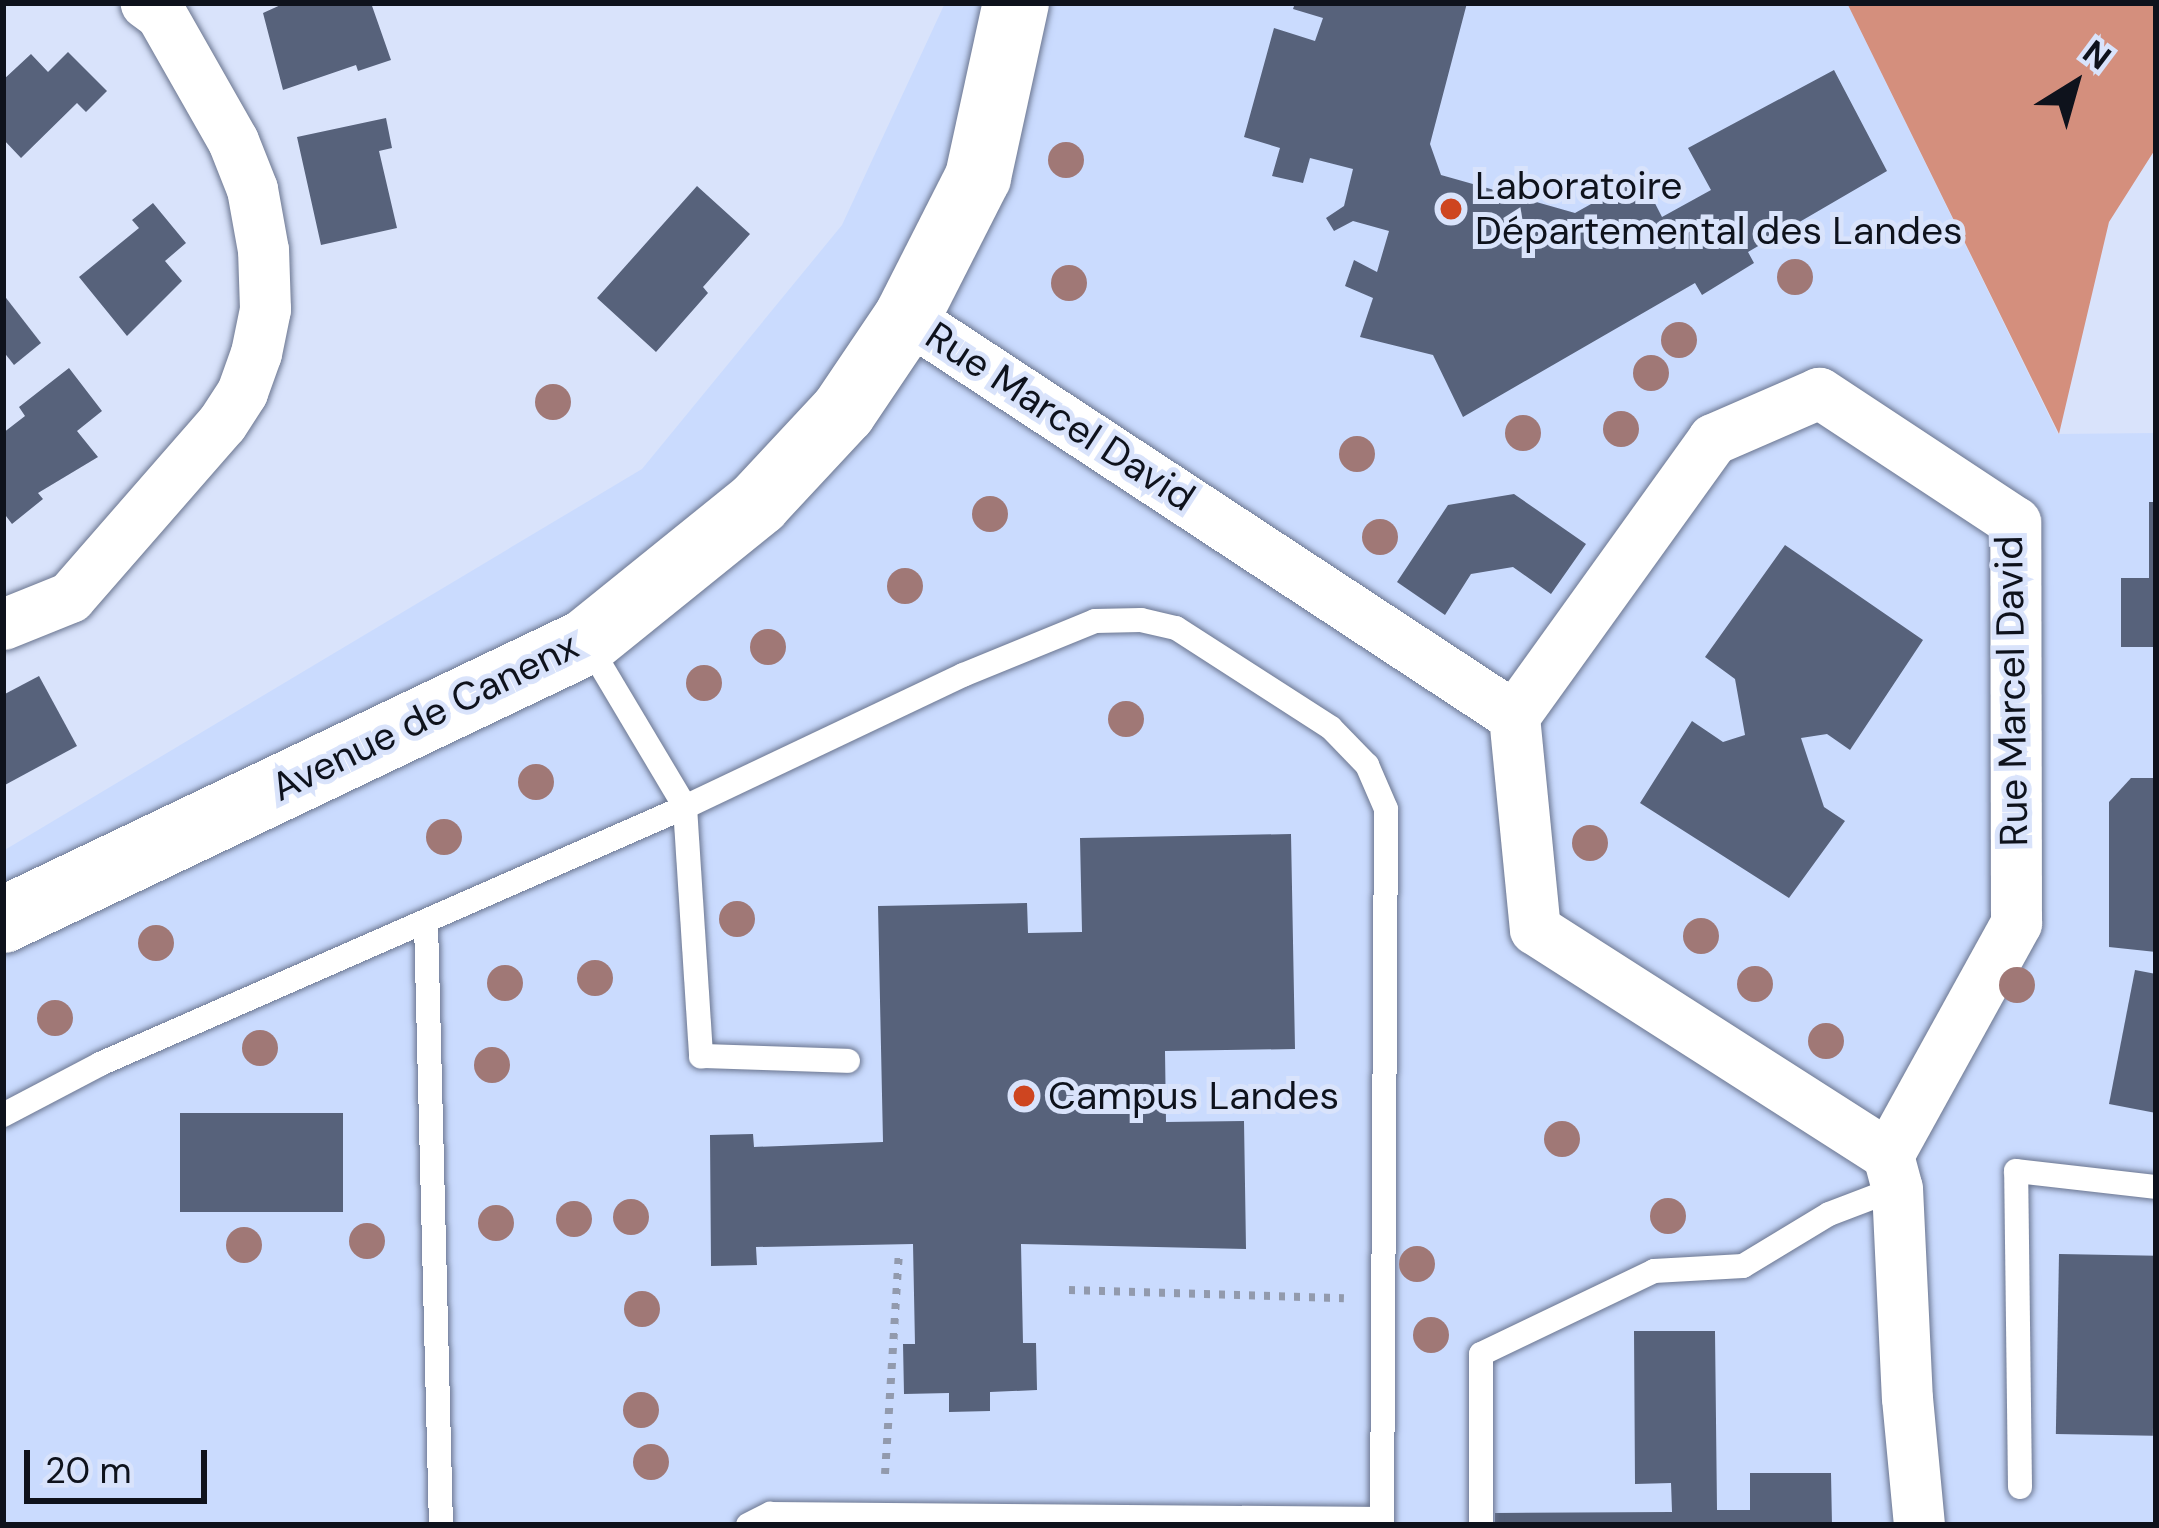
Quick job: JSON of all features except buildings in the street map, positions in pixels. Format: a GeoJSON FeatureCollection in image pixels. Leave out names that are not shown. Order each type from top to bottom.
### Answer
{"type":"FeatureCollection","features":[{"type":"Feature","properties":{"kind":"main road","name":"Avenue de Canenx"},"geometry":{"type":"LineString","coordinates":[[3,920],[586,642],[758,503],[843,412],[907,316],[978,177],[1016,3]]}},
{"type":"Feature","properties":{"kind":"street"},"geometry":{"type":"LineString","coordinates":[[3,624],[70,598],[222,423],[242,392],[256,353],[265,309],[253,189],[233,141],[161,14],[146,3]]}},
{"type":"Feature","properties":{"kind":"street","name":"Rue Marcel David"},"geometry":{"type":"LineString","coordinates":[[907,316],[1514,716],[1713,439],[1820,393],[2015,522],[2017,922],[1892,1171]]}},
{"type":"Feature","properties":{"kind":"street"},"geometry":{"type":"LineString","coordinates":[[1514,716],[1534,929],[1892,1171],[1906,1398],[1918,1505]]}},
{"type":"Feature","properties":{"kind":"lane"},"geometry":{"type":"LineString","coordinates":[[3,1115],[100,1064],[685,807],[963,675],[1095,621],[1141,620],[1176,628],[1331,728],[1367,765],[1386,809],[1382,1522],[770,1514],[748,1525]]}},
{"type":"Feature","properties":{"kind":"lane"},"geometry":{"type":"LineString","coordinates":[[586,642],[685,807],[700,1056],[848,1061]]}},
{"type":"Feature","properties":{"kind":"lane"},"geometry":{"type":"LineString","coordinates":[[426,922],[441,1525]]}},
{"type":"Feature","properties":{"kind":"lane"},"geometry":{"type":"LineString","coordinates":[[1481,1525],[1481,1354],[1654,1271],[1743,1266],[1892,1171]]}},
{"type":"Feature","properties":{"kind":"lane"},"geometry":{"type":"LineString","coordinates":[[2020,1487],[2016,1171],[2156,1187]]}},
{"type":"Feature","properties":{"kind":"path"},"geometry":{"type":"LineString","coordinates":[[883,1514],[899,1254]]}},
{"type":"Feature","properties":{"kind":"path"},"geometry":{"type":"LineString","coordinates":[[1070,1290],[1384,1299]]}},
{"type":"Feature","properties":{"kind":"shaded area"},"geometry":{"type":"Polygon","coordinates":[[[945,3],[1847,3],[2058,434],[2156,433],[2156,1525],[3,1525],[3,851],[642,469],[842,225],[945,3]]]}},
{"type":"Feature","properties":{"kind":"shaded area"},"geometry":{"type":"Polygon","coordinates":[[[1847,3],[2156,3],[2156,148],[2109,222],[2059,434],[1847,3]]]}},
{"type":"Feature","properties":{"kind":"place","name":"Laboratoire Départemental des Landes"},"geometry":{"type":"Point","coordinates":[1451,209]}},
{"type":"Feature","properties":{"kind":"place","name":"Campus Landes"},"geometry":{"type":"Point","coordinates":[1024,1096]}}]}
